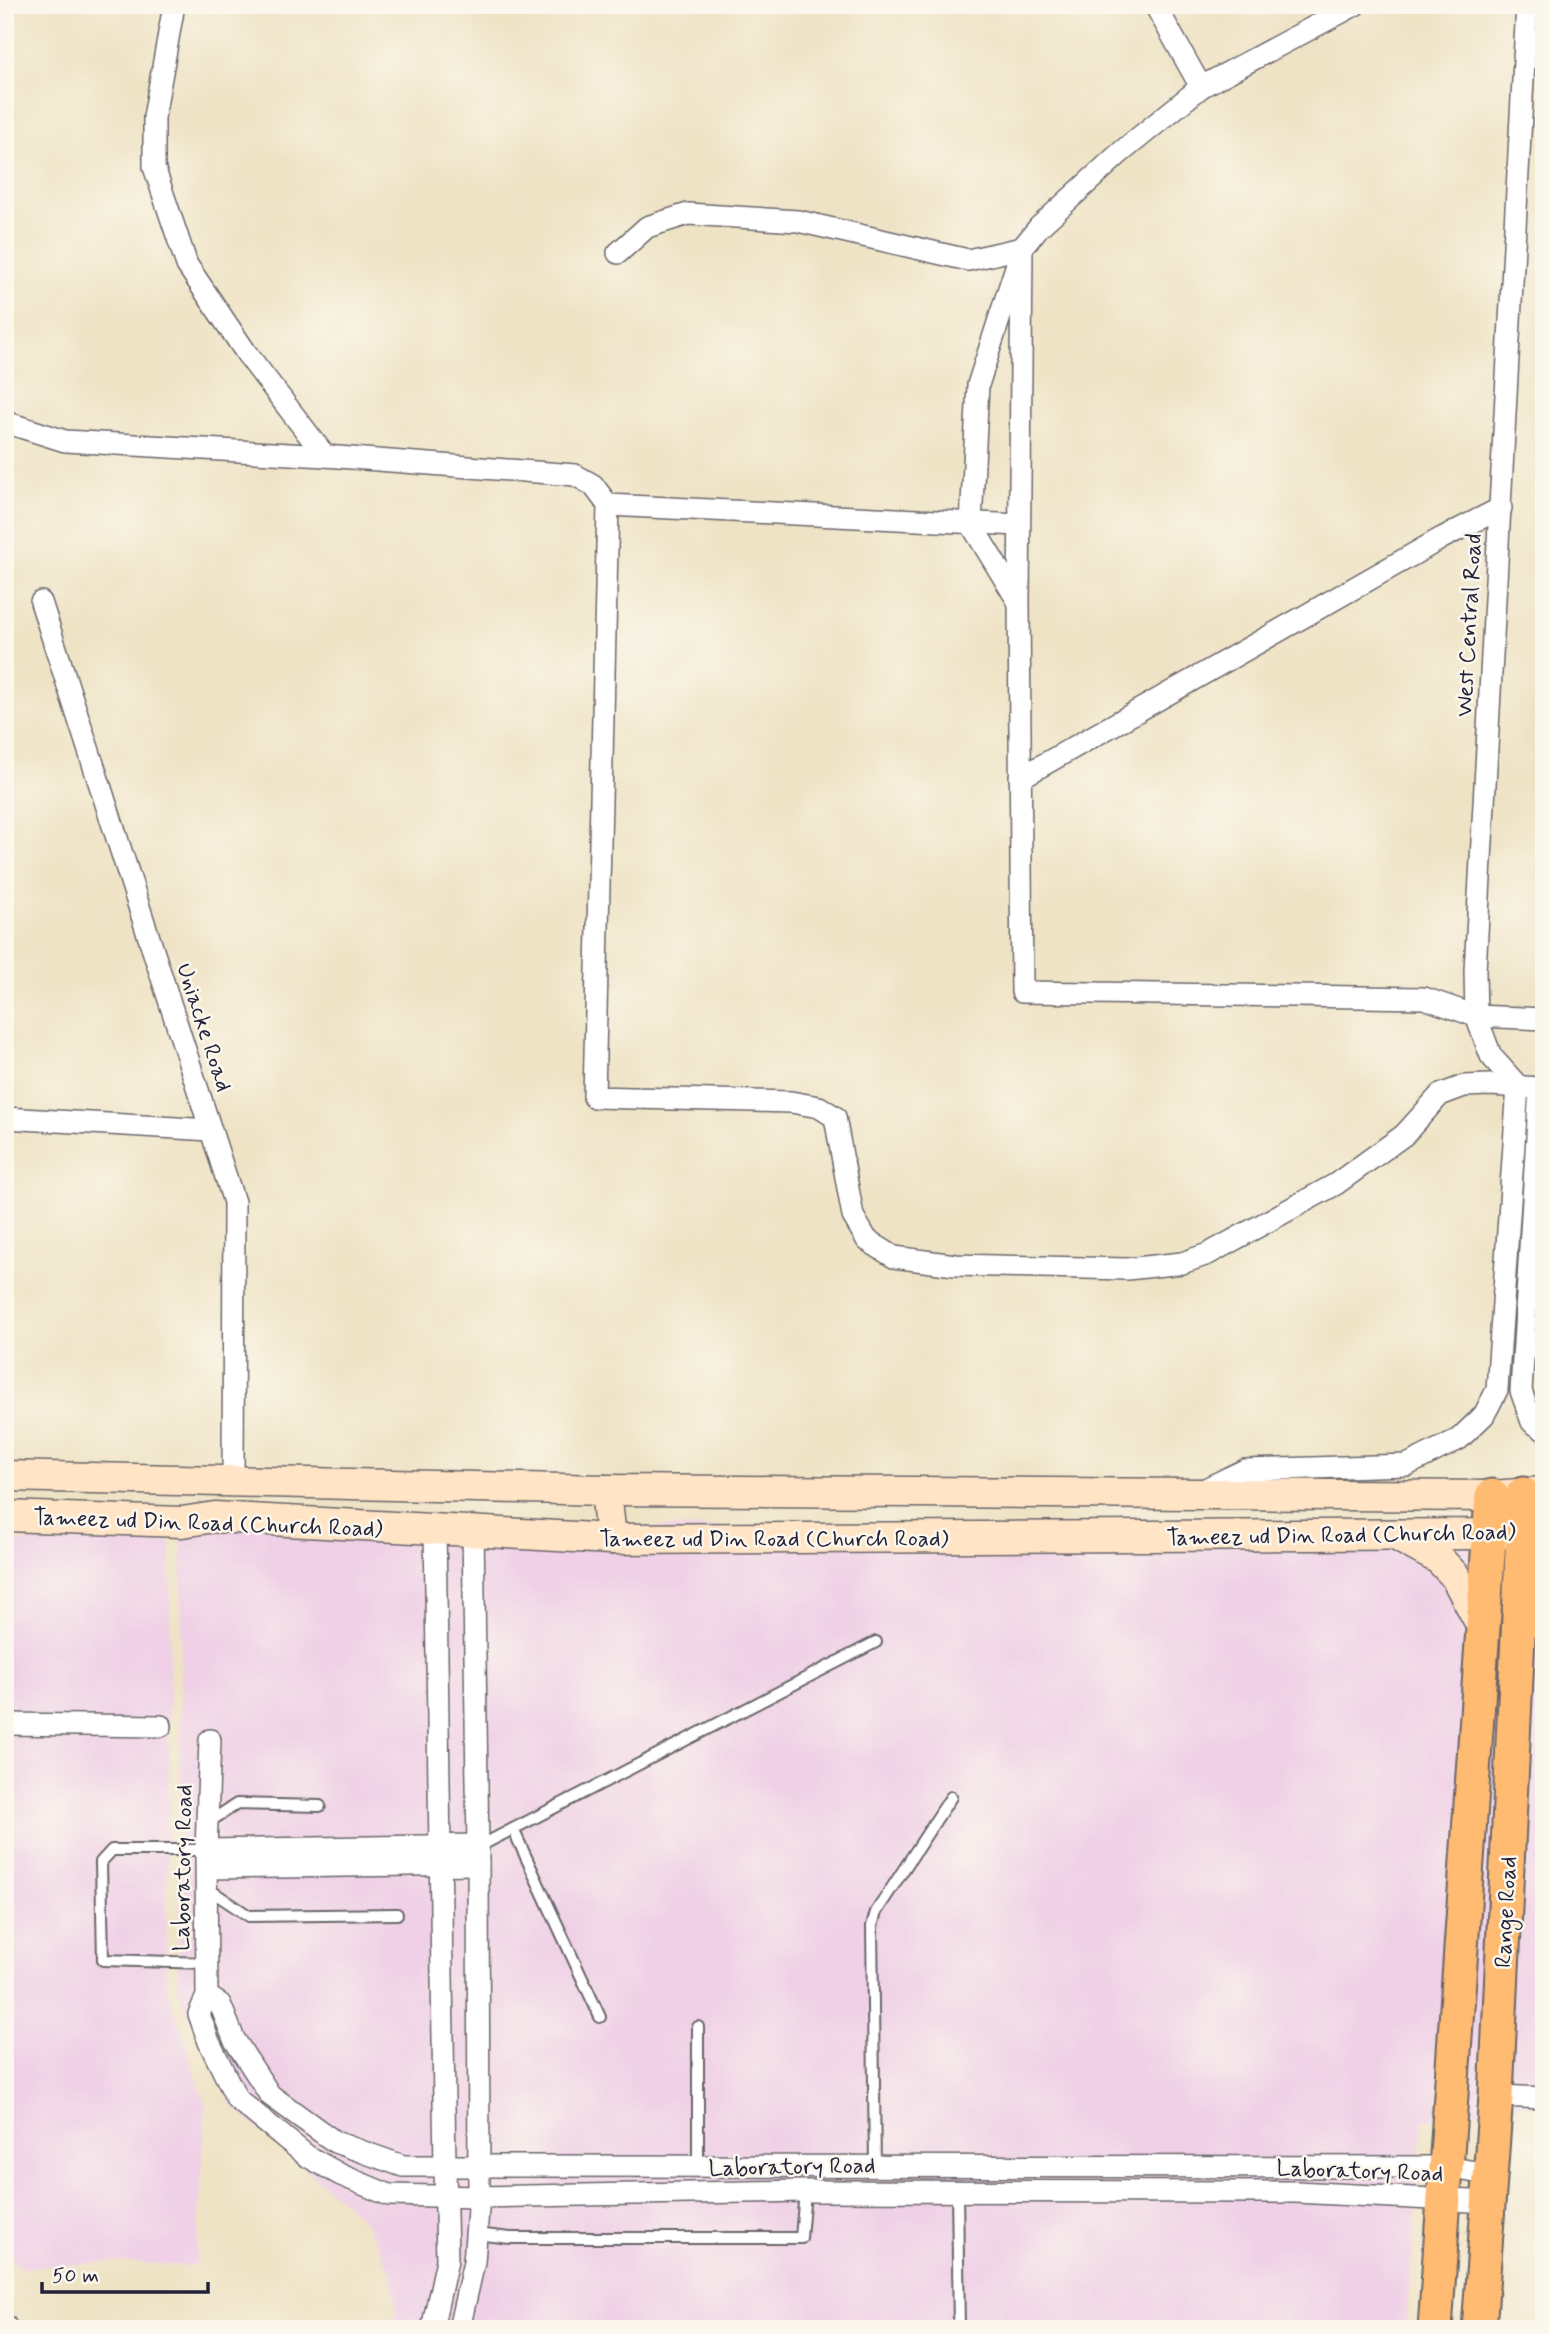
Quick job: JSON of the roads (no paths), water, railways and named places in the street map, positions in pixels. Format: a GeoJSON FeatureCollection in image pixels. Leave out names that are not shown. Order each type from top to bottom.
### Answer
{"type":"FeatureCollection","features":[{"type":"Feature","properties":{"kind":"main road","name":"Tameez ud Din Road (Church Road)"},"geometry":{"type":"LineString","coordinates":[[5,1476],[606,1490],[1519,1494]]}},
{"type":"Feature","properties":{"kind":"main road"},"geometry":{"type":"LineString","coordinates":[[606,1490],[611,1539]]}},
{"type":"Feature","properties":{"kind":"main road"},"geometry":{"type":"LineString","coordinates":[[1435,2329],[1490,1534],[1519,1494]]}},
{"type":"Feature","properties":{"kind":"main road","name":"Range Road"},"geometry":{"type":"LineString","coordinates":[[1479,2329],[1491,2189],[1518,1641],[1533,1531],[1519,1494]]}},
{"type":"Feature","properties":{"kind":"main road","name":"Tameez ud Din Road (Church Road)"},"geometry":{"type":"LineString","coordinates":[[5,1516],[182,1522],[215,1517],[611,1539],[1490,1534],[1533,1531]]}},
{"type":"Feature","properties":{"kind":"main road"},"geometry":{"type":"LineString","coordinates":[[1394,1534],[1439,1559],[1455,1576],[1484,1630]]}},
{"type":"Feature","properties":{"kind":"main road"},"geometry":{"type":"LineString","coordinates":[[1518,1641],[1536,1590],[1544,1577]]}},
{"type":"Feature","properties":{"kind":"street"},"geometry":{"type":"LineString","coordinates":[[174,5],[155,117],[154,167],[158,179],[187,265],[247,354],[325,456]]}},
{"type":"Feature","properties":{"kind":"street"},"geometry":{"type":"LineString","coordinates":[[1155,5],[1201,87]]}},
{"type":"Feature","properties":{"kind":"street"},"geometry":{"type":"LineString","coordinates":[[1019,602],[971,524],[978,385],[1023,248],[1038,227],[1120,153],[1201,87],[1355,5]]}},
{"type":"Feature","properties":{"kind":"street","name":"West Central Road"},"geometry":{"type":"LineString","coordinates":[[1518,1086],[1491,1056],[1476,1016],[1475,971],[1527,5]]}},
{"type":"Feature","properties":{"kind":"street"},"geometry":{"type":"LineString","coordinates":[[618,253],[647,227],[688,214],[798,221],[968,260],[1023,248]]}},
{"type":"Feature","properties":{"kind":"street","name":"West Central Road"},"geometry":{"type":"LineString","coordinates":[[1476,1016],[1515,238]]}},
{"type":"Feature","properties":{"kind":"street"},"geometry":{"type":"LineString","coordinates":[[1023,248],[1019,526],[1021,992],[1424,998],[1476,1016],[1544,1019]]}},
{"type":"Feature","properties":{"kind":"street"},"geometry":{"type":"LineString","coordinates":[[5,422],[65,440],[575,475],[593,485],[608,505],[594,1097],[791,1102],[819,1107],[835,1117],[853,1216],[867,1240],[894,1257],[954,1265],[1127,1269],[1182,1263],[1208,1254],[1324,1190],[1404,1135],[1440,1095],[1464,1086],[1542,1086],[1521,1391],[1532,1422],[1544,1430]]}},
{"type":"Feature","properties":{"kind":"street"},"geometry":{"type":"LineString","coordinates":[[608,505],[1019,526]]}},
{"type":"Feature","properties":{"kind":"street"},"geometry":{"type":"LineString","coordinates":[[1020,778],[1442,538],[1501,509]]}},
{"type":"Feature","properties":{"kind":"street","name":"Uniacke Road"},"geometry":{"type":"LineString","coordinates":[[41,602],[234,1202],[233,1481]]}},
{"type":"Feature","properties":{"kind":"street"},"geometry":{"type":"LineString","coordinates":[[1196,1494],[1245,1470],[1407,1465],[1459,1439],[1484,1415],[1497,1390],[1518,1086]]}},
{"type":"Feature","properties":{"kind":"street"},"geometry":{"type":"LineString","coordinates":[[5,1118],[211,1130]]}},
{"type":"Feature","properties":{"kind":"street"},"geometry":{"type":"LineString","coordinates":[[432,2329],[447,2260],[435,1529]]}},
{"type":"Feature","properties":{"kind":"street"},"geometry":{"type":"LineString","coordinates":[[459,2329],[477,2234],[480,2197],[473,1530]]}},
{"type":"Feature","properties":{"kind":"street"},"geometry":{"type":"LineString","coordinates":[[5,1724],[161,1726]]}},
{"type":"Feature","properties":{"kind":"street","name":"Laboratory Road"},"geometry":{"type":"LineString","coordinates":[[210,1740],[207,1996],[199,2014],[237,2099],[307,2156],[341,2175],[389,2195],[480,2197],[805,2191],[1296,2192],[1446,2183],[1491,2189]]}},
{"type":"Feature","properties":{"kind":"street"},"geometry":{"type":"LineString","coordinates":[[207,1868],[478,1852]]}},
{"type":"Feature","properties":{"kind":"street","name":"Laboratory Road"},"geometry":{"type":"LineString","coordinates":[[207,1996],[220,2004],[234,2039],[270,2095],[335,2142],[403,2166],[875,2167],[1446,2183],[1491,2189]]}},
{"type":"Feature","properties":{"kind":"street"},"geometry":{"type":"LineString","coordinates":[[1496,2096],[1544,2098]]}},
{"type":"Feature","properties":{"kind":"lane"},"geometry":{"type":"LineString","coordinates":[[478,1852],[513,1829],[876,1642]]}},
{"type":"Feature","properties":{"kind":"lane"},"geometry":{"type":"LineString","coordinates":[[875,2167],[872,1926],[876,1912],[951,1797]]}},
{"type":"Feature","properties":{"kind":"lane"},"geometry":{"type":"LineString","coordinates":[[207,1823],[237,1804],[320,1806]]}},
{"type":"Feature","properties":{"kind":"lane"},"geometry":{"type":"LineString","coordinates":[[513,1829],[600,2017]]}},
{"type":"Feature","properties":{"kind":"lane"},"geometry":{"type":"LineString","coordinates":[[207,1963],[103,1960],[101,1862],[113,1850],[207,1868],[249,1916],[397,1913]]}},
{"type":"Feature","properties":{"kind":"lane"},"geometry":{"type":"LineString","coordinates":[[698,2027],[698,2166]]}},
{"type":"Feature","properties":{"kind":"lane"},"geometry":{"type":"LineString","coordinates":[[477,2234],[510,2238],[801,2238],[805,2191]]}},
{"type":"Feature","properties":{"kind":"lane"},"geometry":{"type":"LineString","coordinates":[[957,2191],[959,2329]]}}]}
